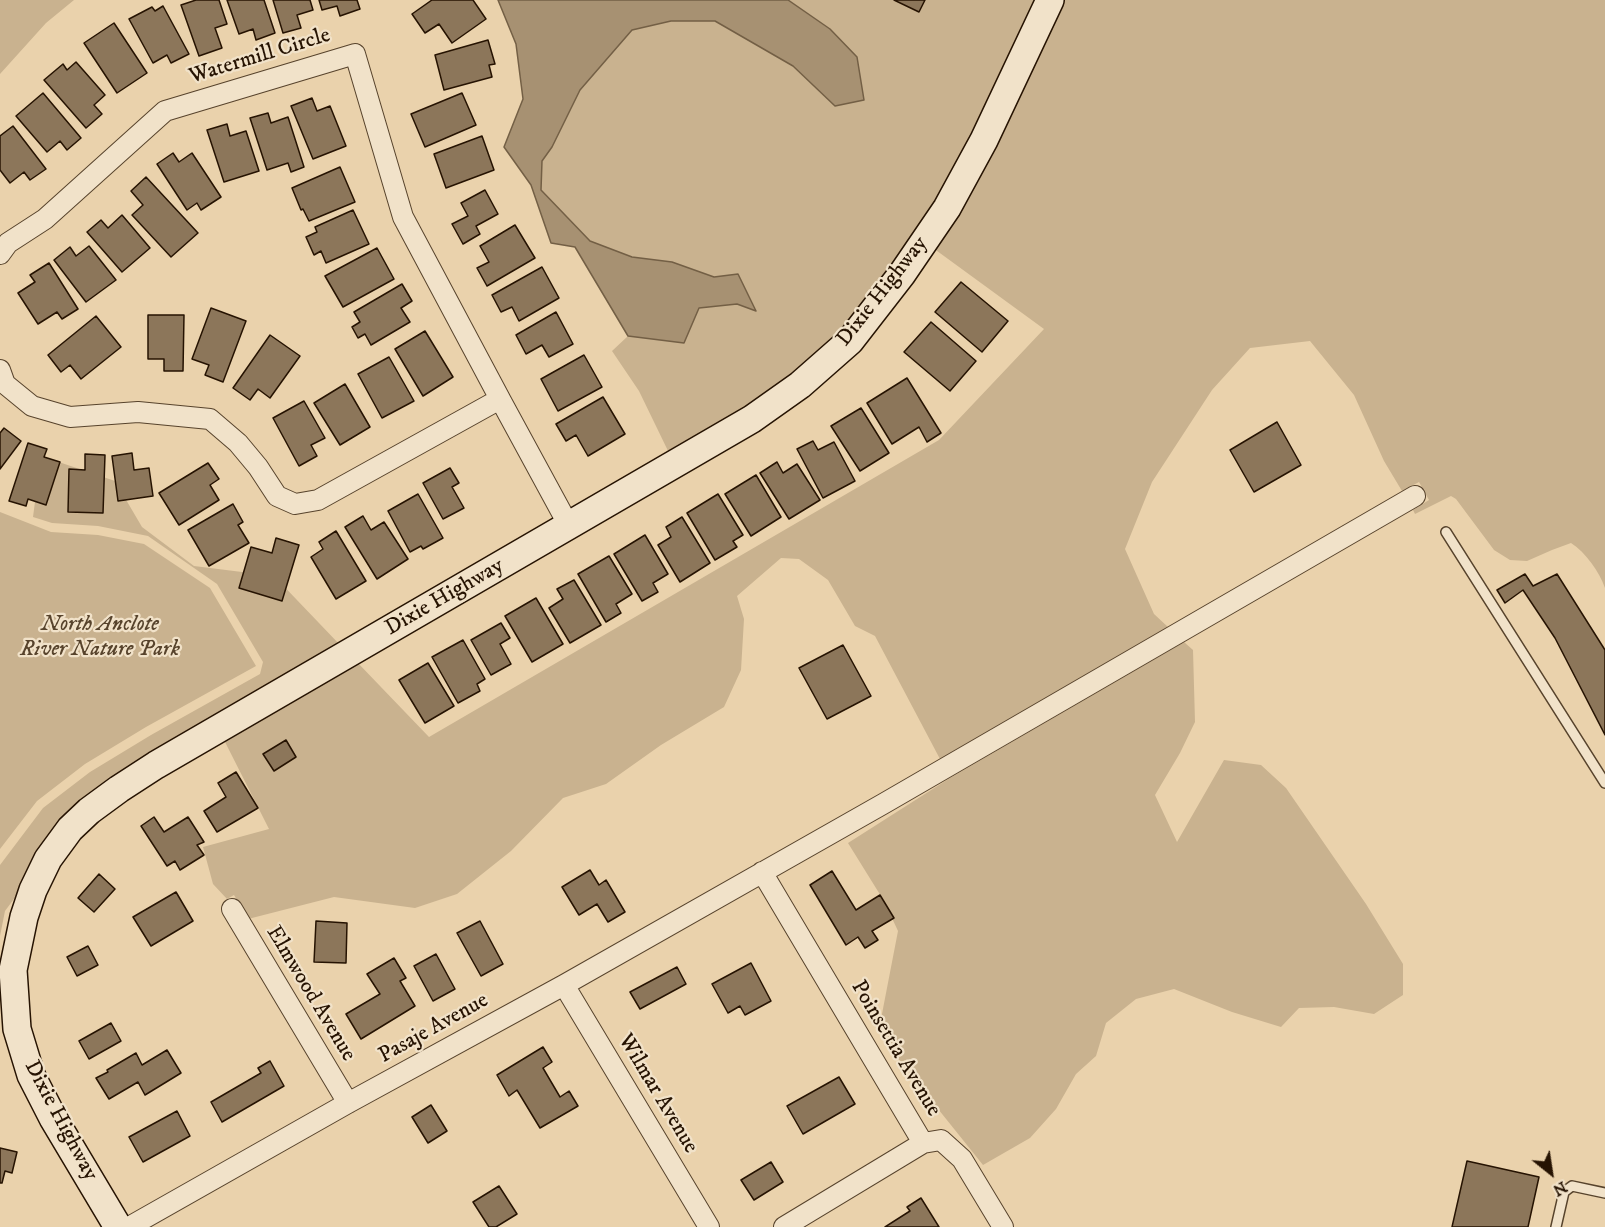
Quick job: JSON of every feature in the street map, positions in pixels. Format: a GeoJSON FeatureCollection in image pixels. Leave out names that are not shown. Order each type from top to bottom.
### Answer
{"type":"FeatureCollection","features":[{"type":"Feature","properties":{"kind":"street","name":"Dixie Highway"},"geometry":{"type":"LineString","coordinates":[[118,1227],[53,1118],[31,1076],[17,1029],[13,970],[24,917],[33,890],[48,859],[70,829],[89,811],[156,765],[752,419],[800,385],[849,341],[902,274],[947,208],[984,140],[1050,0]]}},
{"type":"Feature","properties":{"kind":"street","name":"Watermill Circle"},"geometry":{"type":"LineString","coordinates":[[0,254],[8,243],[45,219],[165,111],[356,54],[403,218],[569,526]]}},
{"type":"Feature","properties":{"kind":"street"},"geometry":{"type":"LineString","coordinates":[[0,370],[5,384],[32,406],[70,417],[138,412],[210,419],[238,443],[258,467],[277,496],[295,504],[318,500],[500,399]]}},
{"type":"Feature","properties":{"kind":"street","name":"Pasaje Avenue"},"geometry":{"type":"LineString","coordinates":[[129,1227],[883,804],[1415,496]]}},
{"type":"Feature","properties":{"kind":"street","name":"Poinsettia Avenue"},"geometry":{"type":"LineString","coordinates":[[762,872],[923,1143],[941,1140],[962,1159],[1003,1227]]}},
{"type":"Feature","properties":{"kind":"street","name":"Elmwood Avenue"},"geometry":{"type":"LineString","coordinates":[[232,909],[348,1103]]}},
{"type":"Feature","properties":{"kind":"street","name":"Wilmar Avenue"},"geometry":{"type":"LineString","coordinates":[[564,985],[709,1227]]}},
{"type":"Feature","properties":{"kind":"street"},"geometry":{"type":"LineString","coordinates":[[784,1227],[923,1143]]}},
{"type":"Feature","properties":{"kind":"lane"},"geometry":{"type":"LineString","coordinates":[[1446,532],[1605,783]]}},
{"type":"Feature","properties":{"kind":"lane"},"geometry":{"type":"LineString","coordinates":[[1556,1227],[1564,1192],[1572,1186],[1605,1193]]}},
{"type":"Feature","properties":{"kind":"green space"},"geometry":{"type":"Polygon","coordinates":[[[0,0],[74,0],[46,23],[0,74],[0,0]]]}},
{"type":"Feature","properties":{"kind":"green space"},"geometry":{"type":"Polygon","coordinates":[[[788,0],[1038,0],[938,202],[894,267],[839,335],[791,378],[747,410],[670,455],[639,391],[612,351],[628,336],[684,343],[699,308],[737,304],[756,310],[738,274],[714,277],[672,262],[632,257],[590,241],[541,190],[542,161],[552,147],[580,90],[632,30],[671,21],[715,21],[793,66],[835,106],[830,29],[788,0]]]}},
{"type":"Feature","properties":{"kind":"green space"},"geometry":{"type":"Polygon","coordinates":[[[1061,0],[1605,0],[1605,588],[1591,563],[1571,543],[1527,561],[1510,560],[1494,550],[1456,499],[1451,496],[1415,514],[1413,510],[1429,500],[1419,482],[1402,491],[1384,461],[1354,395],[1310,341],[1250,348],[1212,390],[1152,482],[1125,549],[1154,614],[1168,627],[940,759],[875,636],[855,626],[828,580],[799,559],[781,558],[737,596],[744,619],[741,670],[724,707],[661,745],[606,784],[563,798],[511,851],[457,894],[415,908],[334,897],[248,919],[234,895],[227,899],[213,884],[203,847],[269,829],[223,738],[356,661],[429,737],[939,440],[1044,329],[933,248],[1061,0]]]}},
{"type":"Feature","properties":{"kind":"green space"},"geometry":{"type":"Polygon","coordinates":[[[41,456],[115,481],[142,527],[194,566],[274,576],[341,646],[143,760],[25,884],[5,911],[0,936],[0,865],[43,808],[90,772],[260,674],[263,662],[217,584],[148,536],[98,526],[52,523],[33,517],[41,456]]]}},
{"type":"Feature","properties":{"kind":"green space","name":"North Anclote River Nature Park"},"geometry":{"type":"Polygon","coordinates":[[[0,512],[51,532],[98,535],[144,544],[210,588],[256,666],[85,764],[37,801],[0,849],[0,512]]]}},
{"type":"Feature","properties":{"kind":"green space"},"geometry":{"type":"Polygon","coordinates":[[[1184,642],[1193,650],[1195,722],[1155,795],[1177,842],[1224,760],[1261,765],[1286,788],[1366,904],[1403,964],[1403,995],[1374,1014],[1334,1007],[1299,1008],[1281,1027],[1232,1012],[1174,989],[1136,999],[1106,1023],[1096,1056],[1076,1074],[1056,1109],[1030,1138],[983,1165],[898,1059],[881,1019],[898,931],[884,901],[848,843],[950,778],[1184,642]]]}},
{"type":"Feature","properties":{"kind":"shaded area"},"geometry":{"type":"Polygon","coordinates":[[[498,0],[788,0],[830,29],[857,57],[864,100],[835,106],[793,66],[715,21],[671,21],[632,30],[580,90],[552,147],[542,161],[541,190],[590,241],[632,257],[672,262],[714,277],[738,274],[756,311],[737,304],[699,308],[684,343],[628,336],[575,247],[551,243],[531,185],[504,147],[523,99],[516,44],[498,0]]]}},
{"type":"Feature","properties":{"kind":"building"},"geometry":{"type":"Polygon","coordinates":[[[196,0],[219,0],[227,24],[215,28],[222,48],[199,56],[181,5],[196,0]]]}},
{"type":"Feature","properties":{"kind":"building"},"geometry":{"type":"Polygon","coordinates":[[[227,0],[264,0],[275,33],[256,40],[253,29],[239,34],[227,0]]]}},
{"type":"Feature","properties":{"kind":"building"},"geometry":{"type":"Polygon","coordinates":[[[273,0],[310,0],[313,10],[297,15],[301,28],[283,33],[273,0]]]}},
{"type":"Feature","properties":{"kind":"building"},"geometry":{"type":"Polygon","coordinates":[[[319,0],[357,0],[360,9],[340,16],[337,6],[322,10],[319,0]]]}},
{"type":"Feature","properties":{"kind":"building"},"geometry":{"type":"Polygon","coordinates":[[[432,0],[473,0],[486,19],[452,43],[439,24],[425,33],[412,14],[432,0]]]}},
{"type":"Feature","properties":{"kind":"building"},"geometry":{"type":"Polygon","coordinates":[[[894,0],[925,0],[919,12],[894,0]]]}},
{"type":"Feature","properties":{"kind":"building"},"geometry":{"type":"Polygon","coordinates":[[[163,6],[189,54],[171,63],[167,55],[153,63],[129,19],[152,7],[155,11],[163,6]]]}},
{"type":"Feature","properties":{"kind":"building"},"geometry":{"type":"Polygon","coordinates":[[[114,23],[147,73],[117,93],[84,43],[114,23]]]}},
{"type":"Feature","properties":{"kind":"building"},"geometry":{"type":"Polygon","coordinates":[[[488,40],[495,64],[489,65],[492,77],[444,90],[435,55],[488,40]]]}},
{"type":"Feature","properties":{"kind":"building"},"geometry":{"type":"Polygon","coordinates":[[[76,62],[105,95],[94,105],[102,114],[86,128],[44,80],[63,64],[67,70],[76,62]]]}},
{"type":"Feature","properties":{"kind":"building"},"geometry":{"type":"Polygon","coordinates":[[[43,93],[81,138],[67,150],[60,141],[47,152],[16,116],[43,93]]]}},
{"type":"Feature","properties":{"kind":"building"},"geometry":{"type":"Polygon","coordinates":[[[462,93],[476,125],[425,147],[411,114],[462,93]]]}},
{"type":"Feature","properties":{"kind":"building"},"geometry":{"type":"Polygon","coordinates":[[[312,98],[317,111],[330,106],[346,146],[313,159],[291,106],[312,98]]]}},
{"type":"Feature","properties":{"kind":"building"},"geometry":{"type":"Polygon","coordinates":[[[268,113],[271,123],[288,117],[304,167],[291,172],[288,163],[267,170],[250,118],[268,113]]]}},
{"type":"Feature","properties":{"kind":"building"},"geometry":{"type":"Polygon","coordinates":[[[227,124],[230,136],[246,131],[259,171],[224,182],[207,130],[227,124]]]}},
{"type":"Feature","properties":{"kind":"building"},"geometry":{"type":"Polygon","coordinates":[[[13,126],[46,169],[30,180],[24,172],[10,183],[0,170],[0,136],[13,126]]]}},
{"type":"Feature","properties":{"kind":"building"},"geometry":{"type":"Polygon","coordinates":[[[482,136],[494,170],[446,188],[434,154],[482,136]]]}},
{"type":"Feature","properties":{"kind":"building"},"geometry":{"type":"Polygon","coordinates":[[[173,153],[179,162],[192,153],[221,197],[201,210],[197,203],[187,210],[157,164],[173,153]]]}},
{"type":"Feature","properties":{"kind":"building"},"geometry":{"type":"Polygon","coordinates":[[[340,167],[355,202],[309,221],[303,209],[301,210],[292,188],[340,167]]]}},
{"type":"Feature","properties":{"kind":"building"},"geometry":{"type":"Polygon","coordinates":[[[146,177],[198,233],[171,257],[132,215],[143,205],[131,191],[146,177]]]}},
{"type":"Feature","properties":{"kind":"building"},"geometry":{"type":"Polygon","coordinates":[[[485,190],[498,214],[476,226],[480,234],[463,244],[452,224],[468,216],[461,203],[485,190]]]}},
{"type":"Feature","properties":{"kind":"building"},"geometry":{"type":"Polygon","coordinates":[[[353,210],[369,244],[326,263],[321,251],[314,255],[306,237],[317,232],[315,227],[353,210]]]}},
{"type":"Feature","properties":{"kind":"building"},"geometry":{"type":"Polygon","coordinates":[[[122,215],[150,248],[122,272],[87,232],[101,220],[108,228],[122,215]]]}},
{"type":"Feature","properties":{"kind":"building"},"geometry":{"type":"Polygon","coordinates":[[[515,225],[535,258],[487,286],[477,268],[489,262],[480,246],[515,225]]]}},
{"type":"Feature","properties":{"kind":"building"},"geometry":{"type":"Polygon","coordinates":[[[89,246],[116,280],[86,302],[54,260],[70,247],[76,256],[89,246]]]}},
{"type":"Feature","properties":{"kind":"building"},"geometry":{"type":"Polygon","coordinates":[[[377,248],[394,279],[343,307],[325,276],[377,248]]]}},
{"type":"Feature","properties":{"kind":"building"},"geometry":{"type":"Polygon","coordinates":[[[49,263],[78,309],[62,319],[57,312],[38,324],[18,293],[35,282],[30,275],[49,263]]]}},
{"type":"Feature","properties":{"kind":"building"},"geometry":{"type":"Polygon","coordinates":[[[542,267],[559,298],[519,321],[512,307],[501,312],[492,295],[542,267]]]}},
{"type":"Feature","properties":{"kind":"building"},"geometry":{"type":"Polygon","coordinates":[[[961,282],[1008,321],[982,352],[935,312],[961,282]]]}},
{"type":"Feature","properties":{"kind":"building"},"geometry":{"type":"Polygon","coordinates":[[[402,284],[412,301],[401,308],[410,322],[371,345],[365,334],[358,338],[352,327],[360,322],[354,312],[402,284]]]}},
{"type":"Feature","properties":{"kind":"building"},"geometry":{"type":"Polygon","coordinates":[[[211,308],[246,321],[223,382],[205,375],[209,365],[192,359],[211,308]]]}},
{"type":"Feature","properties":{"kind":"building"},"geometry":{"type":"Polygon","coordinates":[[[556,312],[573,344],[549,357],[542,345],[526,354],[516,335],[556,312]]]}},
{"type":"Feature","properties":{"kind":"building"},"geometry":{"type":"Polygon","coordinates":[[[148,315],[184,315],[183,371],[164,371],[164,359],[148,359],[148,315]]]}},
{"type":"Feature","properties":{"kind":"building"},"geometry":{"type":"Polygon","coordinates":[[[96,316],[121,347],[81,379],[70,365],[61,372],[48,355],[96,316]]]}},
{"type":"Feature","properties":{"kind":"building"},"geometry":{"type":"Polygon","coordinates":[[[931,322],[976,361],[950,391],[904,352],[931,322]]]}},
{"type":"Feature","properties":{"kind":"building"},"geometry":{"type":"Polygon","coordinates":[[[425,331],[453,377],[423,396],[395,349],[425,331]]]}},
{"type":"Feature","properties":{"kind":"building"},"geometry":{"type":"Polygon","coordinates":[[[270,335],[300,356],[270,398],[258,389],[250,400],[233,388],[270,335]]]}},
{"type":"Feature","properties":{"kind":"building"},"geometry":{"type":"Polygon","coordinates":[[[584,355],[602,387],[558,411],[541,379],[584,355]]]}},
{"type":"Feature","properties":{"kind":"building"},"geometry":{"type":"Polygon","coordinates":[[[389,357],[414,401],[382,418],[358,374],[389,357]]]}},
{"type":"Feature","properties":{"kind":"building"},"geometry":{"type":"Polygon","coordinates":[[[907,378],[941,433],[927,442],[919,427],[892,444],[867,403],[907,378]]]}},
{"type":"Feature","properties":{"kind":"building"},"geometry":{"type":"Polygon","coordinates":[[[345,384],[370,427],[340,445],[314,403],[345,384]]]}},
{"type":"Feature","properties":{"kind":"building"},"geometry":{"type":"Polygon","coordinates":[[[603,397],[625,434],[588,456],[576,435],[566,441],[556,424],[603,397]]]}},
{"type":"Feature","properties":{"kind":"building"},"geometry":{"type":"Polygon","coordinates":[[[304,401],[325,438],[311,445],[317,456],[299,466],[273,418],[304,401]]]}},
{"type":"Feature","properties":{"kind":"building"},"geometry":{"type":"Polygon","coordinates":[[[861,408],[889,453],[860,471],[831,426],[861,408]]]}},
{"type":"Feature","properties":{"kind":"building"},"geometry":{"type":"Polygon","coordinates":[[[1277,422],[1301,465],[1254,492],[1230,450],[1277,422]]]}},
{"type":"Feature","properties":{"kind":"building"},"geometry":{"type":"Polygon","coordinates":[[[4,428],[21,441],[0,469],[0,433],[4,428]]]}},
{"type":"Feature","properties":{"kind":"building"},"geometry":{"type":"Polygon","coordinates":[[[813,441],[818,450],[834,442],[855,481],[823,498],[797,449],[813,441]]]}},
{"type":"Feature","properties":{"kind":"building"},"geometry":{"type":"Polygon","coordinates":[[[28,443],[47,449],[44,457],[60,462],[46,505],[28,499],[26,506],[9,501],[28,443]]]}},
{"type":"Feature","properties":{"kind":"building"},"geometry":{"type":"Polygon","coordinates":[[[132,453],[134,470],[149,468],[153,496],[118,501],[112,456],[132,453]]]}},
{"type":"Feature","properties":{"kind":"building"},"geometry":{"type":"Polygon","coordinates":[[[85,454],[105,455],[103,513],[68,512],[69,469],[85,470],[85,454]]]}},
{"type":"Feature","properties":{"kind":"building"},"geometry":{"type":"Polygon","coordinates":[[[777,462],[783,473],[797,464],[820,500],[789,519],[760,473],[777,462]]]}},
{"type":"Feature","properties":{"kind":"building"},"geometry":{"type":"Polygon","coordinates":[[[208,463],[219,479],[210,485],[219,500],[179,525],[159,493],[208,463]]]}},
{"type":"Feature","properties":{"kind":"building"},"geometry":{"type":"Polygon","coordinates":[[[450,468],[459,483],[452,487],[464,508],[443,519],[423,483],[450,468]]]}},
{"type":"Feature","properties":{"kind":"building"},"geometry":{"type":"Polygon","coordinates":[[[756,475],[781,517],[751,536],[725,494],[756,475]]]}},
{"type":"Feature","properties":{"kind":"building"},"geometry":{"type":"Polygon","coordinates":[[[418,494],[443,538],[423,549],[421,546],[410,552],[388,511],[418,494]]]}},
{"type":"Feature","properties":{"kind":"building"},"geometry":{"type":"Polygon","coordinates":[[[718,494],[743,535],[733,541],[737,547],[715,560],[687,513],[718,494]]]}},
{"type":"Feature","properties":{"kind":"building"},"geometry":{"type":"Polygon","coordinates":[[[233,504],[243,522],[238,525],[249,543],[209,566],[188,530],[233,504]]]}},
{"type":"Feature","properties":{"kind":"building"},"geometry":{"type":"Polygon","coordinates":[[[363,516],[371,530],[384,522],[408,559],[377,579],[345,527],[363,516]]]}},
{"type":"Feature","properties":{"kind":"building"},"geometry":{"type":"Polygon","coordinates":[[[682,517],[710,563],[680,582],[658,545],[671,537],[666,527],[682,517]]]}},
{"type":"Feature","properties":{"kind":"building"},"geometry":{"type":"Polygon","coordinates":[[[336,531],[366,581],[336,599],[311,557],[323,549],[319,542],[336,531]]]}},
{"type":"Feature","properties":{"kind":"building"},"geometry":{"type":"Polygon","coordinates":[[[645,535],[668,574],[653,583],[658,592],[642,601],[614,554],[645,535]]]}},
{"type":"Feature","properties":{"kind":"building"},"geometry":{"type":"Polygon","coordinates":[[[276,538],[299,545],[282,601],[239,588],[251,547],[272,553],[276,538]]]}},
{"type":"Feature","properties":{"kind":"building"},"geometry":{"type":"Polygon","coordinates":[[[609,556],[632,594],[616,604],[621,613],[606,622],[578,574],[609,556]]]}},
{"type":"Feature","properties":{"kind":"building"},"geometry":{"type":"Polygon","coordinates":[[[1525,574],[1533,586],[1557,574],[1605,650],[1605,735],[1555,638],[1523,590],[1505,603],[1497,590],[1525,574]]]}},
{"type":"Feature","properties":{"kind":"building"},"geometry":{"type":"Polygon","coordinates":[[[574,580],[601,625],[570,643],[549,608],[563,599],[557,589],[574,580]]]}},
{"type":"Feature","properties":{"kind":"building"},"geometry":{"type":"Polygon","coordinates":[[[536,598],[563,644],[532,662],[505,616],[536,598]]]}},
{"type":"Feature","properties":{"kind":"building"},"geometry":{"type":"Polygon","coordinates":[[[501,623],[510,638],[500,644],[511,664],[491,675],[471,640],[501,623]]]}},
{"type":"Feature","properties":{"kind":"building"},"geometry":{"type":"Polygon","coordinates":[[[463,640],[485,679],[477,684],[480,691],[458,703],[432,657],[463,640]]]}},
{"type":"Feature","properties":{"kind":"building"},"geometry":{"type":"Polygon","coordinates":[[[843,645],[871,696],[827,719],[799,668],[843,645]]]}},
{"type":"Feature","properties":{"kind":"building"},"geometry":{"type":"Polygon","coordinates":[[[428,663],[454,706],[425,723],[399,680],[428,663]]]}},
{"type":"Feature","properties":{"kind":"building"},"geometry":{"type":"Polygon","coordinates":[[[286,740],[296,757],[274,771],[263,754],[286,740]]]}},
{"type":"Feature","properties":{"kind":"building"},"geometry":{"type":"Polygon","coordinates":[[[236,772],[258,808],[217,832],[204,811],[226,797],[218,783],[236,772]]]}},
{"type":"Feature","properties":{"kind":"building"},"geometry":{"type":"Polygon","coordinates":[[[154,817],[164,832],[188,817],[204,842],[197,845],[204,855],[180,870],[175,861],[167,866],[141,826],[154,817]]]}},
{"type":"Feature","properties":{"kind":"building"},"geometry":{"type":"Polygon","coordinates":[[[590,870],[599,885],[606,880],[625,912],[608,922],[597,904],[579,915],[562,887],[590,870]]]}},
{"type":"Feature","properties":{"kind":"building"},"geometry":{"type":"Polygon","coordinates":[[[832,871],[856,910],[880,895],[894,918],[872,931],[878,940],[865,948],[858,937],[846,945],[810,885],[832,871]]]}},
{"type":"Feature","properties":{"kind":"building"},"geometry":{"type":"Polygon","coordinates":[[[99,874],[115,889],[94,912],[78,898],[99,874]]]}},
{"type":"Feature","properties":{"kind":"building"},"geometry":{"type":"Polygon","coordinates":[[[176,892],[193,921],[151,946],[133,917],[176,892]]]}},
{"type":"Feature","properties":{"kind":"building"},"geometry":{"type":"Polygon","coordinates":[[[316,921],[347,923],[346,963],[314,962],[316,921]]]}},
{"type":"Feature","properties":{"kind":"building"},"geometry":{"type":"Polygon","coordinates":[[[480,921],[503,964],[481,976],[457,933],[480,921]]]}},
{"type":"Feature","properties":{"kind":"building"},"geometry":{"type":"Polygon","coordinates":[[[88,946],[98,965],[77,976],[67,957],[88,946]]]}},
{"type":"Feature","properties":{"kind":"building"},"geometry":{"type":"Polygon","coordinates":[[[436,954],[455,989],[433,1001],[414,966],[436,954]]]}},
{"type":"Feature","properties":{"kind":"building"},"geometry":{"type":"Polygon","coordinates":[[[394,958],[406,978],[400,981],[415,1006],[361,1039],[346,1014],[380,994],[367,974],[394,958]]]}},
{"type":"Feature","properties":{"kind":"building"},"geometry":{"type":"Polygon","coordinates":[[[751,963],[771,1001],[745,1015],[740,1006],[728,1013],[712,984],[751,963]]]}},
{"type":"Feature","properties":{"kind":"building"},"geometry":{"type":"Polygon","coordinates":[[[677,967],[686,984],[640,1009],[630,992],[677,967]]]}},
{"type":"Feature","properties":{"kind":"building"},"geometry":{"type":"Polygon","coordinates":[[[111,1023],[121,1041],[89,1059],[79,1041],[111,1023]]]}},
{"type":"Feature","properties":{"kind":"building"},"geometry":{"type":"Polygon","coordinates":[[[543,1047],[552,1062],[543,1068],[560,1097],[569,1091],[578,1106],[540,1128],[517,1090],[509,1096],[497,1075],[543,1047]]]}},
{"type":"Feature","properties":{"kind":"building"},"geometry":{"type":"Polygon","coordinates":[[[167,1050],[181,1073],[145,1095],[138,1082],[109,1099],[96,1078],[136,1053],[142,1065],[167,1050]]]}},
{"type":"Feature","properties":{"kind":"building"},"geometry":{"type":"Polygon","coordinates":[[[270,1061],[284,1086],[222,1122],[211,1102],[261,1073],[258,1068],[270,1061]]]}},
{"type":"Feature","properties":{"kind":"building"},"geometry":{"type":"Polygon","coordinates":[[[839,1077],[855,1104],[803,1134],[787,1106],[839,1077]]]}},
{"type":"Feature","properties":{"kind":"building"},"geometry":{"type":"Polygon","coordinates":[[[431,1105],[447,1131],[428,1143],[412,1117],[431,1105]]]}},
{"type":"Feature","properties":{"kind":"building"},"geometry":{"type":"Polygon","coordinates":[[[177,1111],[190,1136],[143,1162],[129,1137],[177,1111]]]}},
{"type":"Feature","properties":{"kind":"building"},"geometry":{"type":"Polygon","coordinates":[[[0,1148],[17,1152],[12,1173],[5,1171],[2,1183],[0,1183],[0,1148]]]}},
{"type":"Feature","properties":{"kind":"building"},"geometry":{"type":"Polygon","coordinates":[[[1467,1161],[1539,1177],[1528,1227],[1452,1227],[1467,1161]]]}},
{"type":"Feature","properties":{"kind":"building"},"geometry":{"type":"Polygon","coordinates":[[[771,1162],[783,1182],[754,1200],[741,1180],[771,1162]]]}},
{"type":"Feature","properties":{"kind":"building"},"geometry":{"type":"Polygon","coordinates":[[[499,1186],[517,1214],[496,1227],[489,1227],[473,1202],[499,1186]]]}},
{"type":"Feature","properties":{"kind":"building"},"geometry":{"type":"Polygon","coordinates":[[[921,1198],[939,1227],[885,1227],[910,1211],[907,1207],[921,1198]]]}}]}
